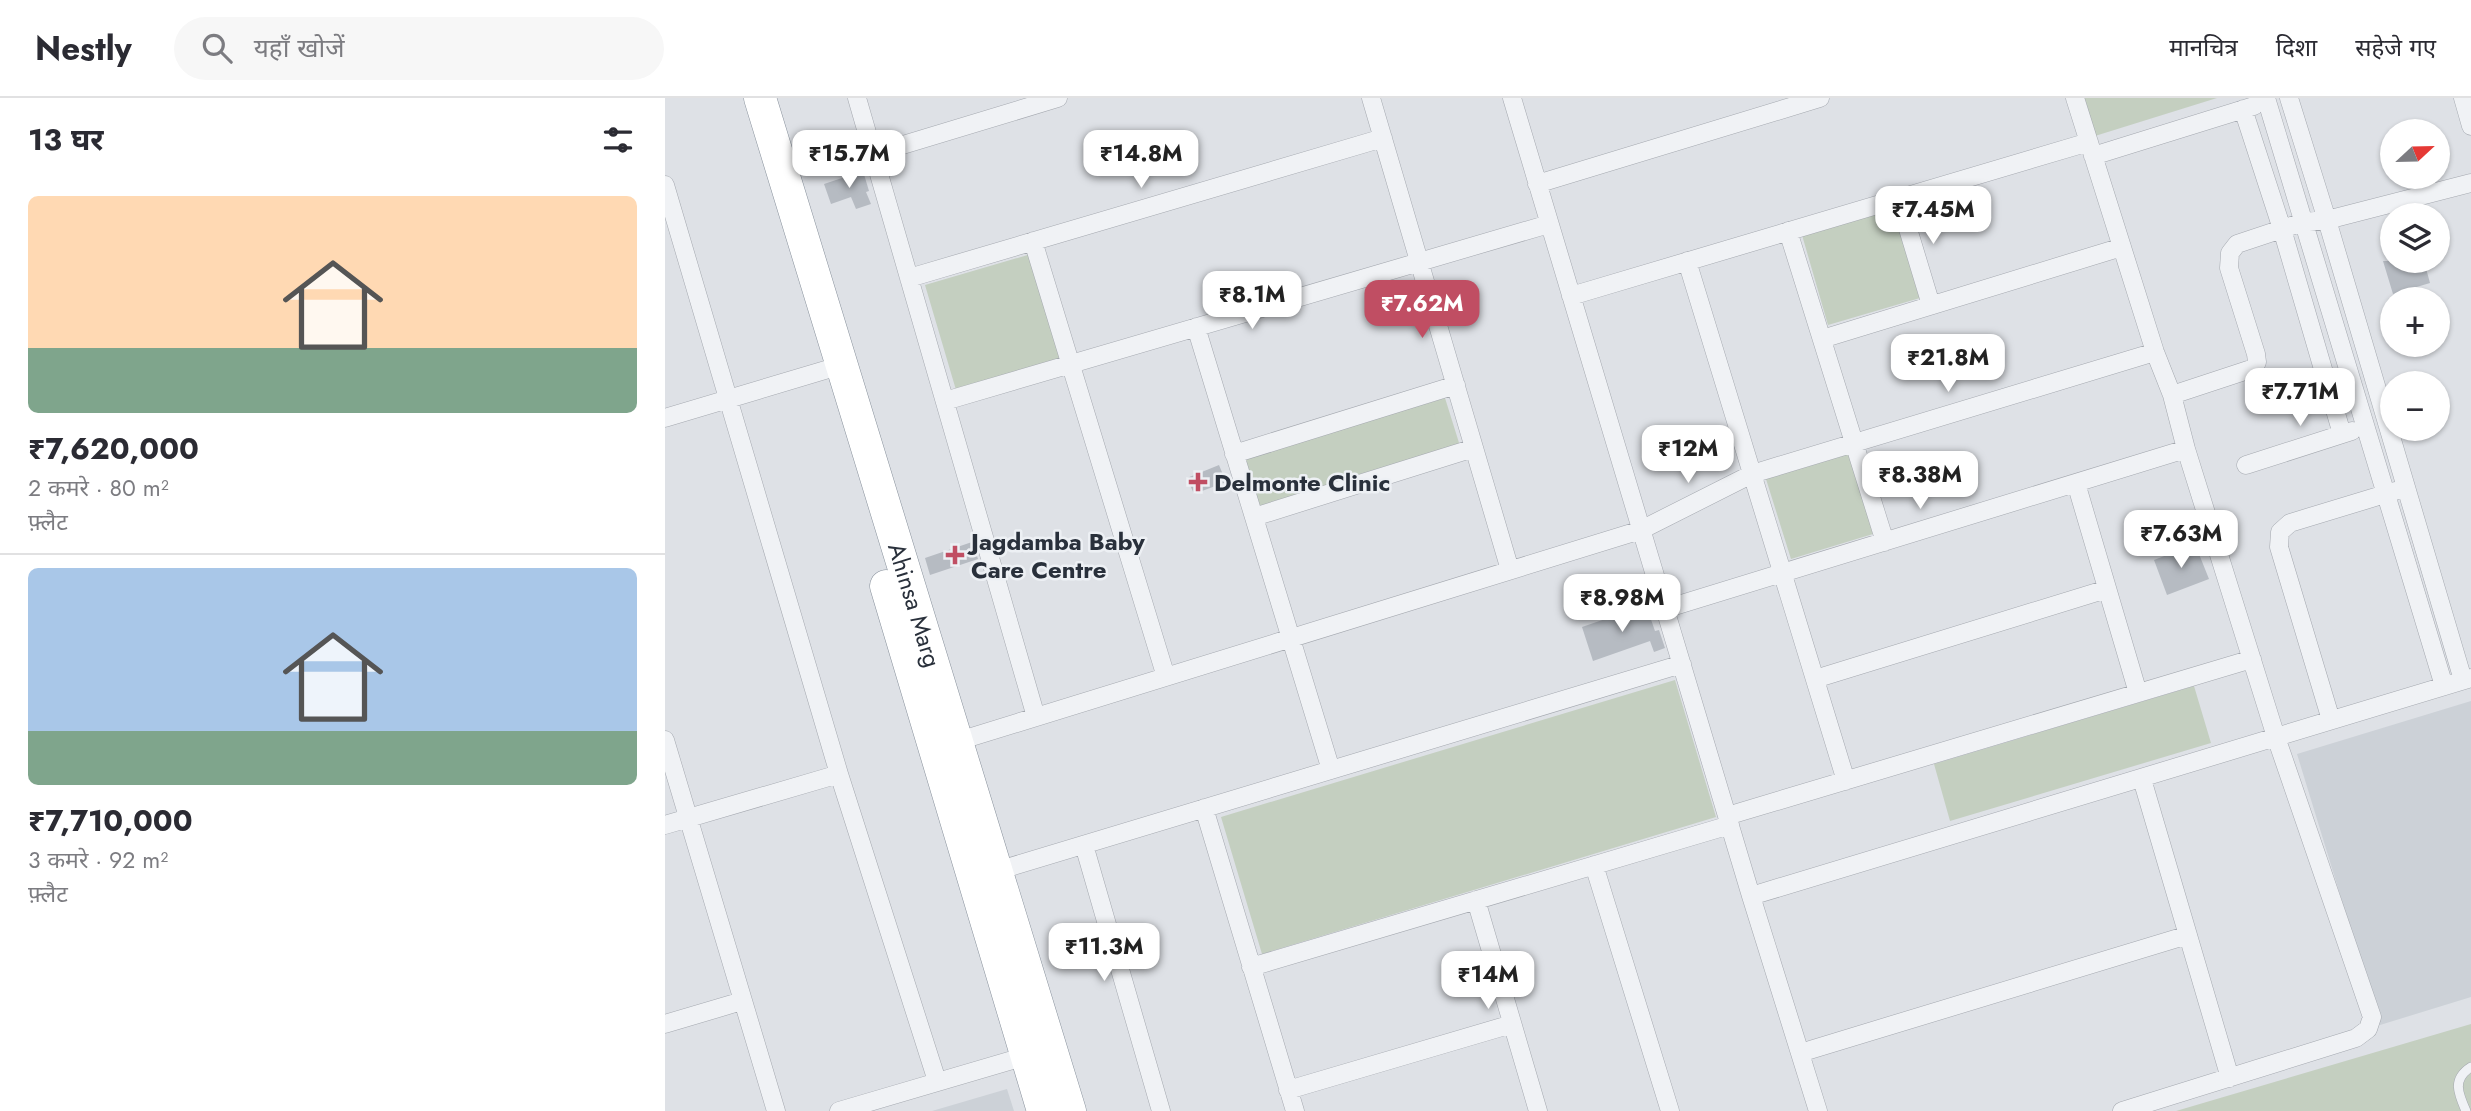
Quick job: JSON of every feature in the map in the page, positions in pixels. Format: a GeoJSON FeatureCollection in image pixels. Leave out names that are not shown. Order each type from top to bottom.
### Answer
{"type":"FeatureCollection","features":[{"type":"Feature","properties":{"kind":"highway","name":"Ahinsa Marg"},"geometry":{"type":"LineString","coordinates":[[739,98],[832,368]]}},
{"type":"Feature","properties":{"kind":"highway","name":"Ahinsa Marg"},"geometry":{"type":"LineString","coordinates":[[760,98],[832,368],[1039,1052],[1070,1111]]}},
{"type":"Feature","properties":{"kind":"highway","name":"Ahinsa Marg"},"geometry":{"type":"LineString","coordinates":[[1039,1052],[1043,1111]]}},
{"type":"Feature","properties":{"kind":"street"},"geometry":{"type":"LineString","coordinates":[[857,98],[1036,717]]}},
{"type":"Feature","properties":{"kind":"street"},"geometry":{"type":"LineString","coordinates":[[873,154],[1058,98]]}},
{"type":"Feature","properties":{"kind":"street"},"geometry":{"type":"LineString","coordinates":[[1371,98],[1510,570]]}},
{"type":"Feature","properties":{"kind":"street"},"geometry":{"type":"LineString","coordinates":[[1512,98],[1751,897],[1818,1111]]}},
{"type":"Feature","properties":{"kind":"street"},"geometry":{"type":"LineString","coordinates":[[1537,184],[1820,98]]}},
{"type":"Feature","properties":{"kind":"street"},"geometry":{"type":"LineString","coordinates":[[2075,98],[2155,352],[2172,395],[2186,449],[2276,737],[2372,1017],[2368,1029],[2356,1038],[2122,1111]]}},
{"type":"Feature","properties":{"kind":"street"},"geometry":{"type":"LineString","coordinates":[[1751,897],[2467,679],[2405,487],[2289,98]]}},
{"type":"Feature","properties":{"kind":"street"},"geometry":{"type":"LineString","coordinates":[[2463,98],[2471,126]]}},
{"type":"Feature","properties":{"kind":"street"},"geometry":{"type":"LineString","coordinates":[[1571,296],[1899,199],[2243,110],[2266,100],[2444,686]]}},
{"type":"Feature","properties":{"kind":"street"},"geometry":{"type":"LineString","coordinates":[[2243,110],[2282,229],[2342,434]]}},
{"type":"Feature","properties":{"kind":"street"},"geometry":{"type":"LineString","coordinates":[[909,278],[1383,138]]}},
{"type":"Feature","properties":{"kind":"street"},"geometry":{"type":"LineString","coordinates":[[2172,395],[2255,368],[2256,354],[2229,268],[2230,253],[2237,244],[2303,222],[2327,220],[2471,183]]}},
{"type":"Feature","properties":{"kind":"street"},"geometry":{"type":"LineString","coordinates":[[665,185],[839,774],[937,1081]]}},
{"type":"Feature","properties":{"kind":"street"},"geometry":{"type":"LineString","coordinates":[[1899,199],[1931,305]]}},
{"type":"Feature","properties":{"kind":"street"},"geometry":{"type":"LineString","coordinates":[[945,401],[1549,223]]}},
{"type":"Feature","properties":{"kind":"street"},"geometry":{"type":"LineString","coordinates":[[1788,231],[1885,541]]}},
{"type":"Feature","properties":{"kind":"street"},"geometry":{"type":"LineString","coordinates":[[1033,241],[1166,677]]}},
{"type":"Feature","properties":{"kind":"street"},"geometry":{"type":"LineString","coordinates":[[1822,339],[2122,247]]}},
{"type":"Feature","properties":{"kind":"street"},"geometry":{"type":"LineString","coordinates":[[665,256],[683,250]]}},
{"type":"Feature","properties":{"kind":"street"},"geometry":{"type":"LineString","coordinates":[[1687,261],[1846,781]]}},
{"type":"Feature","properties":{"kind":"street"},"geometry":{"type":"LineString","coordinates":[[1196,327],[1331,770]]}},
{"type":"Feature","properties":{"kind":"street"},"geometry":{"type":"LineString","coordinates":[[946,745],[1641,530],[1752,474],[2155,352]]}},
{"type":"Feature","properties":{"kind":"street"},"geometry":{"type":"LineString","coordinates":[[665,418],[832,368]]}},
{"type":"Feature","properties":{"kind":"street"},"geometry":{"type":"LineString","coordinates":[[1234,454],[1456,385]]}},
{"type":"Feature","properties":{"kind":"street"},"geometry":{"type":"LineString","coordinates":[[2246,465],[2365,427]]}},
{"type":"Feature","properties":{"kind":"street"},"geometry":{"type":"LineString","coordinates":[[1254,517],[1474,448]]}},
{"type":"Feature","properties":{"kind":"street"},"geometry":{"type":"LineString","coordinates":[[1665,609],[2186,449]]}},
{"type":"Feature","properties":{"kind":"street"},"geometry":{"type":"LineString","coordinates":[[2076,483],[2138,693]]}},
{"type":"Feature","properties":{"kind":"street"},"geometry":{"type":"LineString","coordinates":[[2331,720],[2279,547],[2280,532],[2290,523],[2405,487]]}},
{"type":"Feature","properties":{"kind":"street"},"geometry":{"type":"LineString","coordinates":[[1815,679],[2107,589]]}},
{"type":"Feature","properties":{"kind":"street"},"geometry":{"type":"LineString","coordinates":[[1251,967],[1594,865],[1846,781],[2252,659]]}},
{"type":"Feature","properties":{"kind":"street"},"geometry":{"type":"LineString","coordinates":[[985,874],[1682,664]]}},
{"type":"Feature","properties":{"kind":"street"},"geometry":{"type":"LineString","coordinates":[[665,740],[776,1111]]}},
{"type":"Feature","properties":{"kind":"street"},"geometry":{"type":"LineString","coordinates":[[665,825],[839,774]]}},
{"type":"Feature","properties":{"kind":"street"},"geometry":{"type":"LineString","coordinates":[[2142,779],[2230,1078]]}},
{"type":"Feature","properties":{"kind":"street"},"geometry":{"type":"LineString","coordinates":[[1204,808],[1295,1111]]}},
{"type":"Feature","properties":{"kind":"street"},"geometry":{"type":"LineString","coordinates":[[1084,845],[1161,1111]]}},
{"type":"Feature","properties":{"kind":"street"},"geometry":{"type":"LineString","coordinates":[[1594,865],[1669,1111]]}},
{"type":"Feature","properties":{"kind":"street"},"geometry":{"type":"LineString","coordinates":[[1476,901],[1538,1111]]}},
{"type":"Feature","properties":{"kind":"street"},"geometry":{"type":"LineString","coordinates":[[1800,1053],[2188,935]]}},
{"type":"Feature","properties":{"kind":"street"},"geometry":{"type":"LineString","coordinates":[[665,1024],[742,1001]]}},
{"type":"Feature","properties":{"kind":"street"},"geometry":{"type":"LineString","coordinates":[[1288,1090],[1512,1024]]}},
{"type":"Feature","properties":{"kind":"street"},"geometry":{"type":"LineString","coordinates":[[838,1111],[1039,1052]]}},
{"type":"Feature","properties":{"kind":"lane"},"geometry":{"type":"LineString","coordinates":[[2466,1111],[2458,1082],[2461,1073],[2471,1066]]}},
{"type":"Feature","properties":{"kind":"shaded area"},"geometry":{"type":"Polygon","coordinates":[[[2471,701],[2471,997],[2380,1025],[2297,754],[2471,701]]]}},
{"type":"Feature","properties":{"kind":"shaded area"},"geometry":{"type":"Polygon","coordinates":[[[1007,1089],[1014,1111],[932,1111],[1007,1089]]]}},
{"type":"Feature","properties":{"kind":"green space"},"geometry":{"type":"Polygon","coordinates":[[[2083,98],[2217,98],[2095,136],[2083,98]]]}},
{"type":"Feature","properties":{"kind":"green space"},"geometry":{"type":"Polygon","coordinates":[[[1894,208],[1920,298],[1828,325],[1802,235],[1894,208]]]}},
{"type":"Feature","properties":{"kind":"green space"},"geometry":{"type":"Polygon","coordinates":[[[1031,254],[1062,358],[956,390],[925,285],[1031,254]]]}},
{"type":"Feature","properties":{"kind":"green space"},"geometry":{"type":"Polygon","coordinates":[[[1445,398],[1460,446],[1257,507],[1243,459],[1445,398]]]}},
{"type":"Feature","properties":{"kind":"green space"},"geometry":{"type":"Polygon","coordinates":[[[1849,454],[1873,534],[1791,559],[1766,479],[1849,454]]]}},
{"type":"Feature","properties":{"kind":"green space"},"geometry":{"type":"Polygon","coordinates":[[[1675,680],[1716,817],[1262,954],[1221,817],[1675,680]]]}},
{"type":"Feature","properties":{"kind":"green space"},"geometry":{"type":"Polygon","coordinates":[[[2194,686],[2211,743],[1950,821],[1934,764],[2194,686]]]}},
{"type":"Feature","properties":{"kind":"green space"},"geometry":{"type":"Polygon","coordinates":[[[2471,1024],[2471,1111],[2176,1111],[2471,1024]]]}},
{"type":"Feature","properties":{"kind":"building"},"geometry":{"type":"Polygon","coordinates":[[[863,171],[871,204],[856,209],[851,197],[831,204],[824,184],[863,171]]]}},
{"type":"Feature","properties":{"kind":"building"},"geometry":{"type":"Polygon","coordinates":[[[2387,273],[2427,273],[2430,283],[2417,287],[2391,287],[2387,273]]]}},
{"type":"Feature","properties":{"kind":"building"},"geometry":{"type":"Polygon","coordinates":[[[1219,465],[1226,482],[1194,494],[1187,478],[1219,465]]]}},
{"type":"Feature","properties":{"kind":"building"},"geometry":{"type":"Polygon","coordinates":[[[972,542],[978,559],[930,575],[925,558],[972,542]]]}},
{"type":"Feature","properties":{"kind":"building"},"geometry":{"type":"Polygon","coordinates":[[[2195,544],[2209,579],[2167,595],[2154,560],[2195,544]]]}},
{"type":"Feature","properties":{"kind":"building"},"geometry":{"type":"Polygon","coordinates":[[[1646,605],[1655,631],[1659,630],[1665,648],[1654,652],[1650,641],[1593,661],[1582,627],[1646,605]]]}},
{"type":"Feature","properties":{"kind":"place","name":"Delmonte Clinic"},"geometry":{"type":"Point","coordinates":[1198,482]}},
{"type":"Feature","properties":{"kind":"place","name":"Jagdamba Baby Care Centre"},"geometry":{"type":"Point","coordinates":[955,555]}}]}
